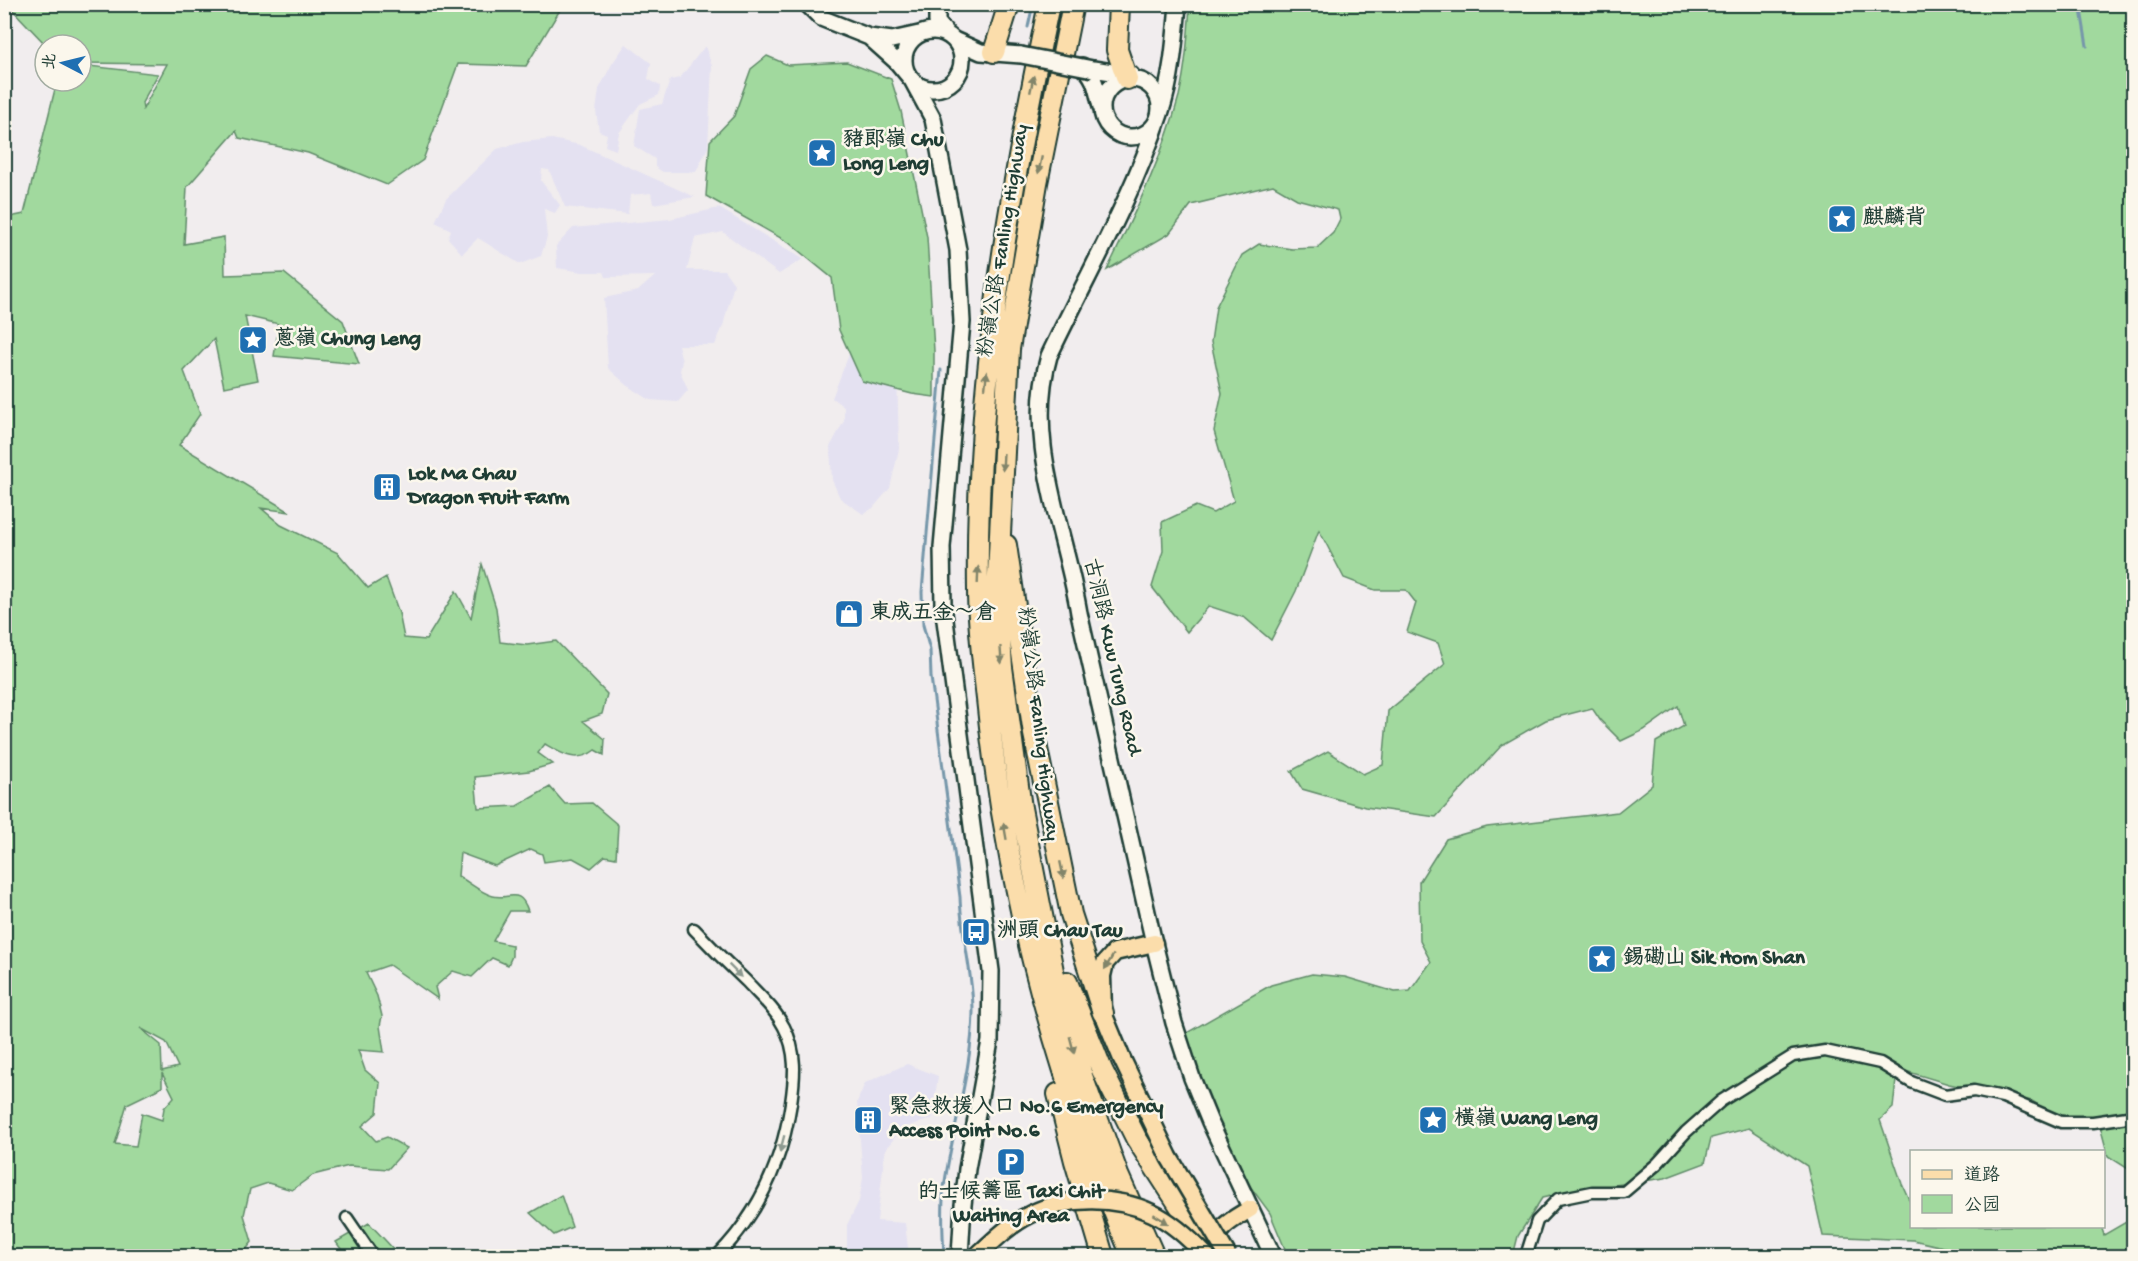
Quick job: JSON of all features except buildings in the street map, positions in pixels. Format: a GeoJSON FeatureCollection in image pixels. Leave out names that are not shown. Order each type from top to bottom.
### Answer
{"type":"FeatureCollection","features":[{"type":"Feature","properties":{"kind":"highway"},"geometry":{"type":"LineString","coordinates":[[994,52],[1009,4]]}},
{"type":"Feature","properties":{"kind":"highway","name":"粉嶺公路 Fanling Highway"},"geometry":{"type":"LineString","coordinates":[[1049,4],[1004,235],[991,330],[982,422],[978,596],[991,738],[1015,889],[1066,1082],[1100,1180],[1132,1257]]}},
{"type":"Feature","properties":{"kind":"highway","name":"粉嶺公路 Fanling Highway"},"geometry":{"type":"LineString","coordinates":[[1073,4],[1037,183],[1010,341],[997,588],[1002,667],[1021,808],[1053,971],[1075,1055],[1118,1175],[1154,1257]]}},
{"type":"Feature","properties":{"kind":"highway"},"geometry":{"type":"LineString","coordinates":[[1112,75],[1119,4]]}},
{"type":"Feature","properties":{"kind":"highway"},"geometry":{"type":"LineString","coordinates":[[1000,512],[1011,570],[1034,734],[1071,914],[1103,1013]]}},
{"type":"Feature","properties":{"kind":"highway"},"geometry":{"type":"LineString","coordinates":[[1015,889],[1036,1007],[1103,1257]]}},
{"type":"Feature","properties":{"kind":"highway"},"geometry":{"type":"LineString","coordinates":[[1040,906],[1070,991],[1102,1070],[1136,1138],[1182,1209],[1208,1257]]}},
{"type":"Feature","properties":{"kind":"highway"},"geometry":{"type":"LineString","coordinates":[[1088,1206],[1094,1257]]}},
{"type":"Feature","properties":{"kind":"main road"},"geometry":{"type":"LineString","coordinates":[[1154,943],[1115,952],[1105,963],[1102,976],[1103,1013],[1122,1059],[1169,1157],[1228,1257]]}},
{"type":"Feature","properties":{"kind":"main road"},"geometry":{"type":"LineString","coordinates":[[977,1257],[1009,1227],[1030,1214],[1052,1205],[1076,1200],[1124,1204],[1152,1213],[1174,1227],[1208,1257]]}},
{"type":"Feature","properties":{"kind":"main road"},"geometry":{"type":"LineString","coordinates":[[1214,1257],[1215,1242],[1220,1230],[1250,1209]]}},
{"type":"Feature","properties":{"kind":"street"},"geometry":{"type":"LineString","coordinates":[[807,4],[821,18],[869,37],[891,40],[938,31],[973,50],[1021,55],[1112,75],[1158,95],[1160,114],[1152,129],[1135,137],[1126,137],[1110,129],[1102,113],[1094,80],[1090,73],[1112,75],[1158,82],[1169,75]]}},
{"type":"Feature","properties":{"kind":"street"},"geometry":{"type":"LineString","coordinates":[[936,4],[937,22],[959,48],[962,57],[961,67],[952,81],[932,90],[914,83],[904,67],[903,57],[911,40],[932,21],[936,4]]}},
{"type":"Feature","properties":{"kind":"street","name":"古洞路 Kwu Tung Road"},"geometry":{"type":"LineString","coordinates":[[1178,4],[1169,75],[1160,114],[1124,206],[1049,356],[1040,404],[1041,419],[1045,466],[1174,1023],[1192,1078],[1273,1257]]}},
{"type":"Feature","properties":{"kind":"street"},"geometry":{"type":"LineString","coordinates":[[869,37],[897,62],[914,83],[933,119],[956,241],[961,285],[962,322],[942,547],[943,606],[991,971],[990,1041],[966,1181],[960,1257]]}},
{"type":"Feature","properties":{"kind":"street"},"geometry":{"type":"LineString","coordinates":[[933,119],[939,94],[967,65],[981,56],[994,52]]}},
{"type":"Feature","properties":{"kind":"street"},"geometry":{"type":"LineString","coordinates":[[1112,75],[1169,75]]}},
{"type":"Feature","properties":{"kind":"street"},"geometry":{"type":"LineString","coordinates":[[1102,113],[1112,75]]}},
{"type":"Feature","properties":{"kind":"street"},"geometry":{"type":"LineString","coordinates":[[1124,206],[1132,155],[1131,145],[1126,137]]}},
{"type":"Feature","properties":{"kind":"street"},"geometry":{"type":"LineString","coordinates":[[694,929],[773,1010],[788,1034],[794,1060],[790,1109],[776,1164],[751,1215],[717,1257]]}},
{"type":"Feature","properties":{"kind":"street"},"geometry":{"type":"LineString","coordinates":[[1526,1257],[1538,1221],[1558,1199],[1592,1192],[1624,1192],[1657,1164],[1686,1132],[1721,1101],[1793,1056],[1825,1051],[1880,1063],[1911,1082],[1945,1095],[1974,1091],[2003,1097],[2061,1122],[2093,1122],[2133,1116]]}},
{"type":"Feature","properties":{"kind":"street"},"geometry":{"type":"LineString","coordinates":[[347,1218],[373,1257]]}},
{"type":"Feature","properties":{"kind":"shaded area"},"geometry":{"type":"Polygon","coordinates":[[[626,44],[651,63],[648,79],[660,86],[659,95],[640,104],[619,133],[616,150],[605,146],[607,134],[599,131],[596,111],[599,89],[626,44]]]}},
{"type":"Feature","properties":{"kind":"shaded area"},"geometry":{"type":"Polygon","coordinates":[[[705,46],[712,66],[708,147],[696,172],[663,172],[655,167],[655,159],[634,146],[640,109],[662,104],[670,80],[680,78],[705,46]]]}},
{"type":"Feature","properties":{"kind":"shaded area"},"geometry":{"type":"Polygon","coordinates":[[[552,139],[580,145],[695,197],[653,204],[651,193],[630,195],[628,214],[565,207],[549,170],[542,169],[541,181],[560,205],[555,213],[544,209],[547,237],[541,256],[520,264],[478,238],[462,254],[448,238],[451,230],[435,222],[446,199],[497,149],[523,142],[552,139]]]}},
{"type":"Feature","properties":{"kind":"shaded area"},"geometry":{"type":"Polygon","coordinates":[[[719,208],[803,259],[779,274],[723,232],[695,238],[687,270],[724,270],[734,284],[723,326],[715,345],[678,345],[682,361],[680,371],[688,390],[678,402],[650,400],[627,385],[608,368],[604,298],[638,291],[655,276],[606,277],[604,272],[582,272],[557,268],[556,246],[573,228],[670,219],[719,208]]]}},
{"type":"Feature","properties":{"kind":"shaded area"},"geometry":{"type":"Polygon","coordinates":[[[855,339],[897,371],[899,449],[890,488],[873,508],[863,514],[840,498],[832,480],[830,447],[844,421],[844,407],[832,398],[855,339]]]}},
{"type":"Feature","properties":{"kind":"shaded area"},"geometry":{"type":"Polygon","coordinates":[[[907,1064],[938,1076],[932,1119],[902,1128],[885,1150],[877,1221],[905,1223],[908,1248],[913,1256],[847,1256],[847,1225],[859,1201],[863,1178],[857,1102],[865,1083],[907,1064]]]}},
{"type":"Feature","properties":{"kind":"green space"},"geometry":{"type":"Polygon","coordinates":[[[8,5],[563,5],[526,66],[458,64],[423,160],[387,185],[308,153],[239,138],[236,131],[187,187],[184,244],[224,237],[225,275],[284,273],[343,321],[359,364],[274,356],[279,324],[245,316],[258,380],[224,387],[214,339],[184,371],[200,414],[179,445],[290,512],[261,508],[281,525],[338,553],[368,588],[386,577],[399,613],[404,638],[426,640],[456,591],[471,618],[482,564],[496,608],[500,642],[527,645],[556,641],[607,694],[602,714],[583,721],[605,739],[604,755],[595,750],[582,756],[570,756],[545,744],[538,753],[553,764],[529,771],[475,777],[478,808],[517,806],[550,787],[565,804],[592,803],[618,825],[616,858],[605,856],[591,868],[573,858],[544,862],[542,854],[531,849],[495,866],[460,853],[458,876],[489,895],[518,896],[525,903],[528,911],[510,911],[493,941],[512,945],[512,956],[508,965],[492,958],[472,977],[453,971],[435,987],[438,999],[389,965],[366,973],[377,996],[382,1016],[380,1026],[384,1052],[358,1050],[365,1070],[380,1083],[377,1113],[362,1126],[376,1141],[387,1137],[407,1148],[388,1169],[349,1166],[313,1175],[292,1190],[268,1183],[250,1189],[244,1215],[252,1242],[241,1256],[5,1256],[5,218],[24,214],[54,93],[93,93],[93,66],[158,74],[142,103],[143,109],[167,64],[93,63],[93,33],[35,33],[8,5]],[[140,1028],[161,1045],[162,1071],[178,1067],[166,1042],[140,1028]],[[162,1073],[162,1087],[127,1104],[115,1144],[136,1146],[142,1113],[162,1120],[164,1108],[174,1097],[162,1073]]]}},
{"type":"Feature","properties":{"kind":"green space"},"geometry":{"type":"Polygon","coordinates":[[[1190,5],[2133,5],[2133,1172],[2108,1156],[2098,1118],[2072,1118],[2050,1112],[2032,1101],[1949,1084],[1906,1071],[1896,1080],[1893,1108],[1880,1120],[1910,1202],[1910,1228],[2102,1228],[2104,1235],[2133,1218],[2133,1256],[1962,1256],[1961,1251],[1913,1240],[1823,1236],[1807,1166],[1749,1128],[1711,1138],[1705,1163],[1665,1178],[1579,1190],[1542,1198],[1518,1236],[1513,1256],[1288,1256],[1270,1213],[1241,1174],[1197,1086],[1183,1035],[1271,985],[1312,974],[1345,977],[1395,992],[1410,991],[1431,962],[1420,941],[1419,882],[1446,839],[1487,827],[1618,812],[1652,785],[1656,742],[1684,726],[1678,706],[1644,730],[1621,741],[1600,720],[1592,708],[1546,720],[1502,745],[1436,817],[1365,807],[1302,789],[1291,771],[1328,751],[1363,774],[1383,765],[1388,711],[1445,664],[1438,643],[1407,632],[1416,603],[1406,590],[1375,590],[1344,578],[1319,530],[1296,591],[1271,640],[1245,618],[1209,606],[1187,632],[1152,587],[1163,551],[1162,522],[1196,506],[1213,513],[1234,501],[1214,431],[1222,393],[1211,342],[1216,307],[1242,255],[1259,244],[1292,249],[1317,248],[1333,233],[1340,219],[1338,210],[1297,199],[1273,185],[1191,205],[1169,234],[1107,270],[1165,141],[1179,96],[1190,5]]]}},
{"type":"Feature","properties":{"kind":"green space"},"geometry":{"type":"Polygon","coordinates":[[[767,56],[788,65],[847,62],[891,79],[901,111],[927,237],[934,351],[934,397],[912,394],[862,381],[839,330],[832,278],[788,242],[706,196],[710,141],[734,116],[751,69],[767,56]]]}},
{"type":"Feature","properties":{"kind":"green space"},"geometry":{"type":"Polygon","coordinates":[[[561,1195],[572,1227],[554,1235],[530,1213],[561,1195]]]}},
{"type":"Feature","properties":{"kind":"green space"},"geometry":{"type":"Polygon","coordinates":[[[369,1223],[400,1256],[346,1256],[336,1242],[369,1223]]]}},
{"type":"Feature","properties":{"kind":"waterway"},"geometry":{"type":"LineString","coordinates":[[1028,27],[1033,4]]}},
{"type":"Feature","properties":{"kind":"waterway"},"geometry":{"type":"LineString","coordinates":[[2080,4],[2087,46]]}},
{"type":"Feature","properties":{"kind":"waterway"},"geometry":{"type":"LineString","coordinates":[[941,370],[922,592],[923,625],[930,650],[931,677],[973,1011],[969,1056],[944,1188],[942,1213],[944,1256]]}},
{"type":"Feature","properties":{"kind":"place","name":"豬郎嶺 Chu Long Leng"},"geometry":{"type":"Point","coordinates":[822,153]}},
{"type":"Feature","properties":{"kind":"place","name":"麒麟背"},"geometry":{"type":"Point","coordinates":[1842,219]}},
{"type":"Feature","properties":{"kind":"place","name":"蔥嶺 Chung Leng"},"geometry":{"type":"Point","coordinates":[253,340]}},
{"type":"Feature","properties":{"kind":"place","name":"Lok Ma Chau Dragon Fruit Farm"},"geometry":{"type":"Point","coordinates":[387,487]}},
{"type":"Feature","properties":{"kind":"place","name":"東成五金～倉"},"geometry":{"type":"Point","coordinates":[849,614]}},
{"type":"Feature","properties":{"kind":"place","name":"洲頭 Chau Tau"},"geometry":{"type":"Point","coordinates":[976,932]}},
{"type":"Feature","properties":{"kind":"place","name":"錫磡山 Sik Hom Shan"},"geometry":{"type":"Point","coordinates":[1602,959]}},
{"type":"Feature","properties":{"kind":"place","name":"緊急救援入口 No.6 Emergency Access Point No.6"},"geometry":{"type":"Point","coordinates":[868,1120]}},
{"type":"Feature","properties":{"kind":"place","name":"橫嶺 Wang Leng"},"geometry":{"type":"Point","coordinates":[1433,1120]}},
{"type":"Feature","properties":{"kind":"place","name":"的士候籌區 Taxi Chit Waiting Area"},"geometry":{"type":"Point","coordinates":[1011,1162]}}]}
